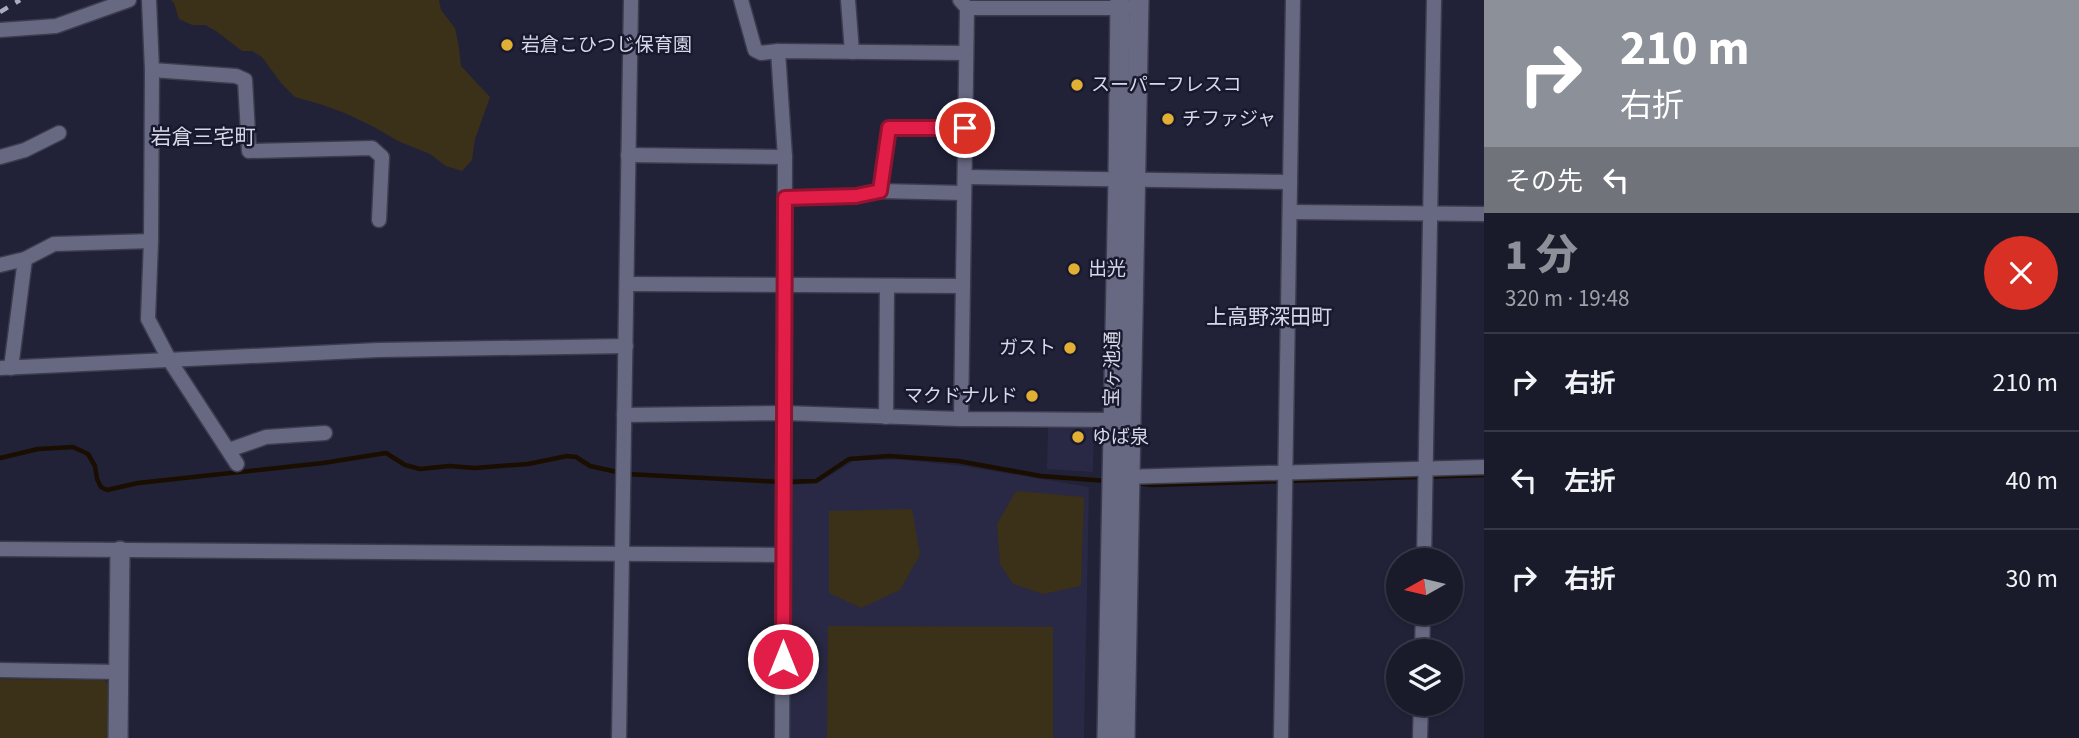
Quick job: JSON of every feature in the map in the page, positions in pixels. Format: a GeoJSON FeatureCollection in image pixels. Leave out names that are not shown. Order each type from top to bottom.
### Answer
{"type":"FeatureCollection","features":[{"type":"Feature","properties":{"kind":"street"},"geometry":{"type":"LineString","coordinates":[[0,30],[56,26],[129,0]]}},
{"type":"Feature","properties":{"kind":"street"},"geometry":{"type":"LineString","coordinates":[[149,0],[152,71],[148,318],[170,361],[237,464]]}},
{"type":"Feature","properties":{"kind":"street"},"geometry":{"type":"LineString","coordinates":[[619,738],[631,0]]}},
{"type":"Feature","properties":{"kind":"street"},"geometry":{"type":"LineString","coordinates":[[741,0],[755,50],[761,53],[966,52]]}},
{"type":"Feature","properties":{"kind":"street"},"geometry":{"type":"LineString","coordinates":[[848,0],[852,52]]}},
{"type":"Feature","properties":{"kind":"street"},"geometry":{"type":"LineString","coordinates":[[1281,738],[1293,0]]}},
{"type":"Feature","properties":{"kind":"street"},"geometry":{"type":"LineString","coordinates":[[1424,548],[1434,0]]}},
{"type":"Feature","properties":{"kind":"street"},"geometry":{"type":"LineString","coordinates":[[961,419],[966,52],[963,4],[1129,4]]}},
{"type":"Feature","properties":{"kind":"street","name":"宝ヶ池通"},"geometry":{"type":"LineString","coordinates":[[1125,738],[1121,477],[1129,4]]}},
{"type":"Feature","properties":{"kind":"street"},"geometry":{"type":"LineString","coordinates":[[778,51],[785,158],[782,738]]}},
{"type":"Feature","properties":{"kind":"street"},"geometry":{"type":"LineString","coordinates":[[152,71],[236,76],[245,80],[249,151],[372,148],[382,157],[379,220]]}},
{"type":"Feature","properties":{"kind":"street"},"geometry":{"type":"LineString","coordinates":[[880,191],[889,128],[965,128]]}},
{"type":"Feature","properties":{"kind":"street"},"geometry":{"type":"LineString","coordinates":[[0,157],[59,133]]}},
{"type":"Feature","properties":{"kind":"street"},"geometry":{"type":"LineString","coordinates":[[628,155],[785,158]]}},
{"type":"Feature","properties":{"kind":"street"},"geometry":{"type":"LineString","coordinates":[[965,177],[1290,182]]}},
{"type":"Feature","properties":{"kind":"street"},"geometry":{"type":"LineString","coordinates":[[785,198],[856,196],[880,191],[964,193]]}},
{"type":"Feature","properties":{"kind":"street"},"geometry":{"type":"LineString","coordinates":[[1290,212],[1484,214]]}},
{"type":"Feature","properties":{"kind":"street"},"geometry":{"type":"LineString","coordinates":[[0,265],[25,259],[54,244],[151,242]]}},
{"type":"Feature","properties":{"kind":"street"},"geometry":{"type":"LineString","coordinates":[[25,259],[6,368],[378,350],[625,346]]}},
{"type":"Feature","properties":{"kind":"street"},"geometry":{"type":"LineString","coordinates":[[626,284],[963,286]]}},
{"type":"Feature","properties":{"kind":"street"},"geometry":{"type":"LineString","coordinates":[[886,416],[887,286]]}},
{"type":"Feature","properties":{"kind":"street"},"geometry":{"type":"LineString","coordinates":[[624,415],[784,413],[961,419],[1122,420]]}},
{"type":"Feature","properties":{"kind":"street"},"geometry":{"type":"LineString","coordinates":[[229,450],[266,437],[325,433]]}},
{"type":"Feature","properties":{"kind":"street"},"geometry":{"type":"LineString","coordinates":[[1121,477],[1484,467]]}},
{"type":"Feature","properties":{"kind":"street","name":"宝ヶ池通"},"geometry":{"type":"LineString","coordinates":[[1107,738],[1121,477]]}},
{"type":"Feature","properties":{"kind":"street"},"geometry":{"type":"LineString","coordinates":[[0,549],[783,555]]}},
{"type":"Feature","properties":{"kind":"street"},"geometry":{"type":"LineString","coordinates":[[118,738],[120,551]]}},
{"type":"Feature","properties":{"kind":"street"},"geometry":{"type":"LineString","coordinates":[[0,670],[119,671]]}},
{"type":"Feature","properties":{"kind":"street"},"geometry":{"type":"LineString","coordinates":[[1420,738],[1421,716]]}},
{"type":"Feature","properties":{"kind":"shaded area"},"geometry":{"type":"Polygon","coordinates":[[[171,0],[439,0],[441,10],[455,28],[461,66],[490,97],[475,139],[472,160],[462,171],[446,166],[430,154],[398,141],[347,114],[295,97],[262,57],[252,51],[242,51],[205,25],[192,25],[179,19],[171,0]]]}},
{"type":"Feature","properties":{"kind":"shaded area"},"geometry":{"type":"Polygon","coordinates":[[[1048,425],[1094,425],[1093,472],[1047,469],[1048,425]]]}},
{"type":"Feature","properties":{"kind":"shaded area"},"geometry":{"type":"Polygon","coordinates":[[[905,460],[963,466],[1089,487],[1084,738],[790,738],[792,485],[818,483],[853,461],[905,460]]]}},
{"type":"Feature","properties":{"kind":"shaded area"},"geometry":{"type":"Polygon","coordinates":[[[1016,491],[1084,497],[1081,586],[1043,594],[1013,584],[1000,564],[997,524],[1016,491]]]}},
{"type":"Feature","properties":{"kind":"shaded area"},"geometry":{"type":"Polygon","coordinates":[[[912,509],[920,555],[900,590],[861,608],[829,593],[829,511],[912,509]]]}},
{"type":"Feature","properties":{"kind":"shaded area"},"geometry":{"type":"Polygon","coordinates":[[[828,626],[1053,627],[1053,738],[827,738],[828,626]]]}},
{"type":"Feature","properties":{"kind":"shaded area"},"geometry":{"type":"Polygon","coordinates":[[[0,679],[104,680],[111,686],[111,738],[0,738],[0,679]]]}},
{"type":"Feature","properties":{"kind":"waterway"},"geometry":{"type":"LineString","coordinates":[[0,458],[38,449],[73,447],[88,454],[95,466],[101,487],[107,490],[138,483],[323,463],[386,453],[405,465],[420,469],[528,464],[567,456],[576,457],[590,466],[626,474],[782,482],[816,481],[849,459],[890,456],[958,461],[1041,476],[1107,481]]}},
{"type":"Feature","properties":{"kind":"waterway"},"geometry":{"type":"LineString","coordinates":[[1136,483],[1152,485],[1484,475]]}},
{"type":"Feature","properties":{"kind":"railway"},"geometry":{"type":"LineString","coordinates":[[0,12],[20,0]]}},
{"type":"Feature","properties":{"kind":"place","name":"岩倉こひつじ保育園"},"geometry":{"type":"Point","coordinates":[507,45]}},
{"type":"Feature","properties":{"kind":"place","name":"スーパーフレスコ"},"geometry":{"type":"Point","coordinates":[1077,85]}},
{"type":"Feature","properties":{"kind":"place","name":"チファジャ"},"geometry":{"type":"Point","coordinates":[1168,119]}},
{"type":"Feature","properties":{"kind":"place","name":"出光"},"geometry":{"type":"Point","coordinates":[1074,269]}},
{"type":"Feature","properties":{"kind":"place","name":"ガスト"},"geometry":{"type":"Point","coordinates":[1070,348]}},
{"type":"Feature","properties":{"kind":"place","name":"マクドナルド"},"geometry":{"type":"Point","coordinates":[1032,396]}},
{"type":"Feature","properties":{"kind":"place","name":"ゆば泉"},"geometry":{"type":"Point","coordinates":[1078,437]}},
{"type":"Feature","properties":{"kind":"district","name":"岩倉三宅町"},"geometry":{"type":"Point","coordinates":[203,137]}},
{"type":"Feature","properties":{"kind":"district","name":"上高野深田町"},"geometry":{"type":"Point","coordinates":[1269,317]}},
{"type":"Feature","properties":{"kind":"route"},"geometry":{"type":"LineString","coordinates":[[783,659],[785,198],[856,196],[880,191],[889,128],[965,128]]}}]}
